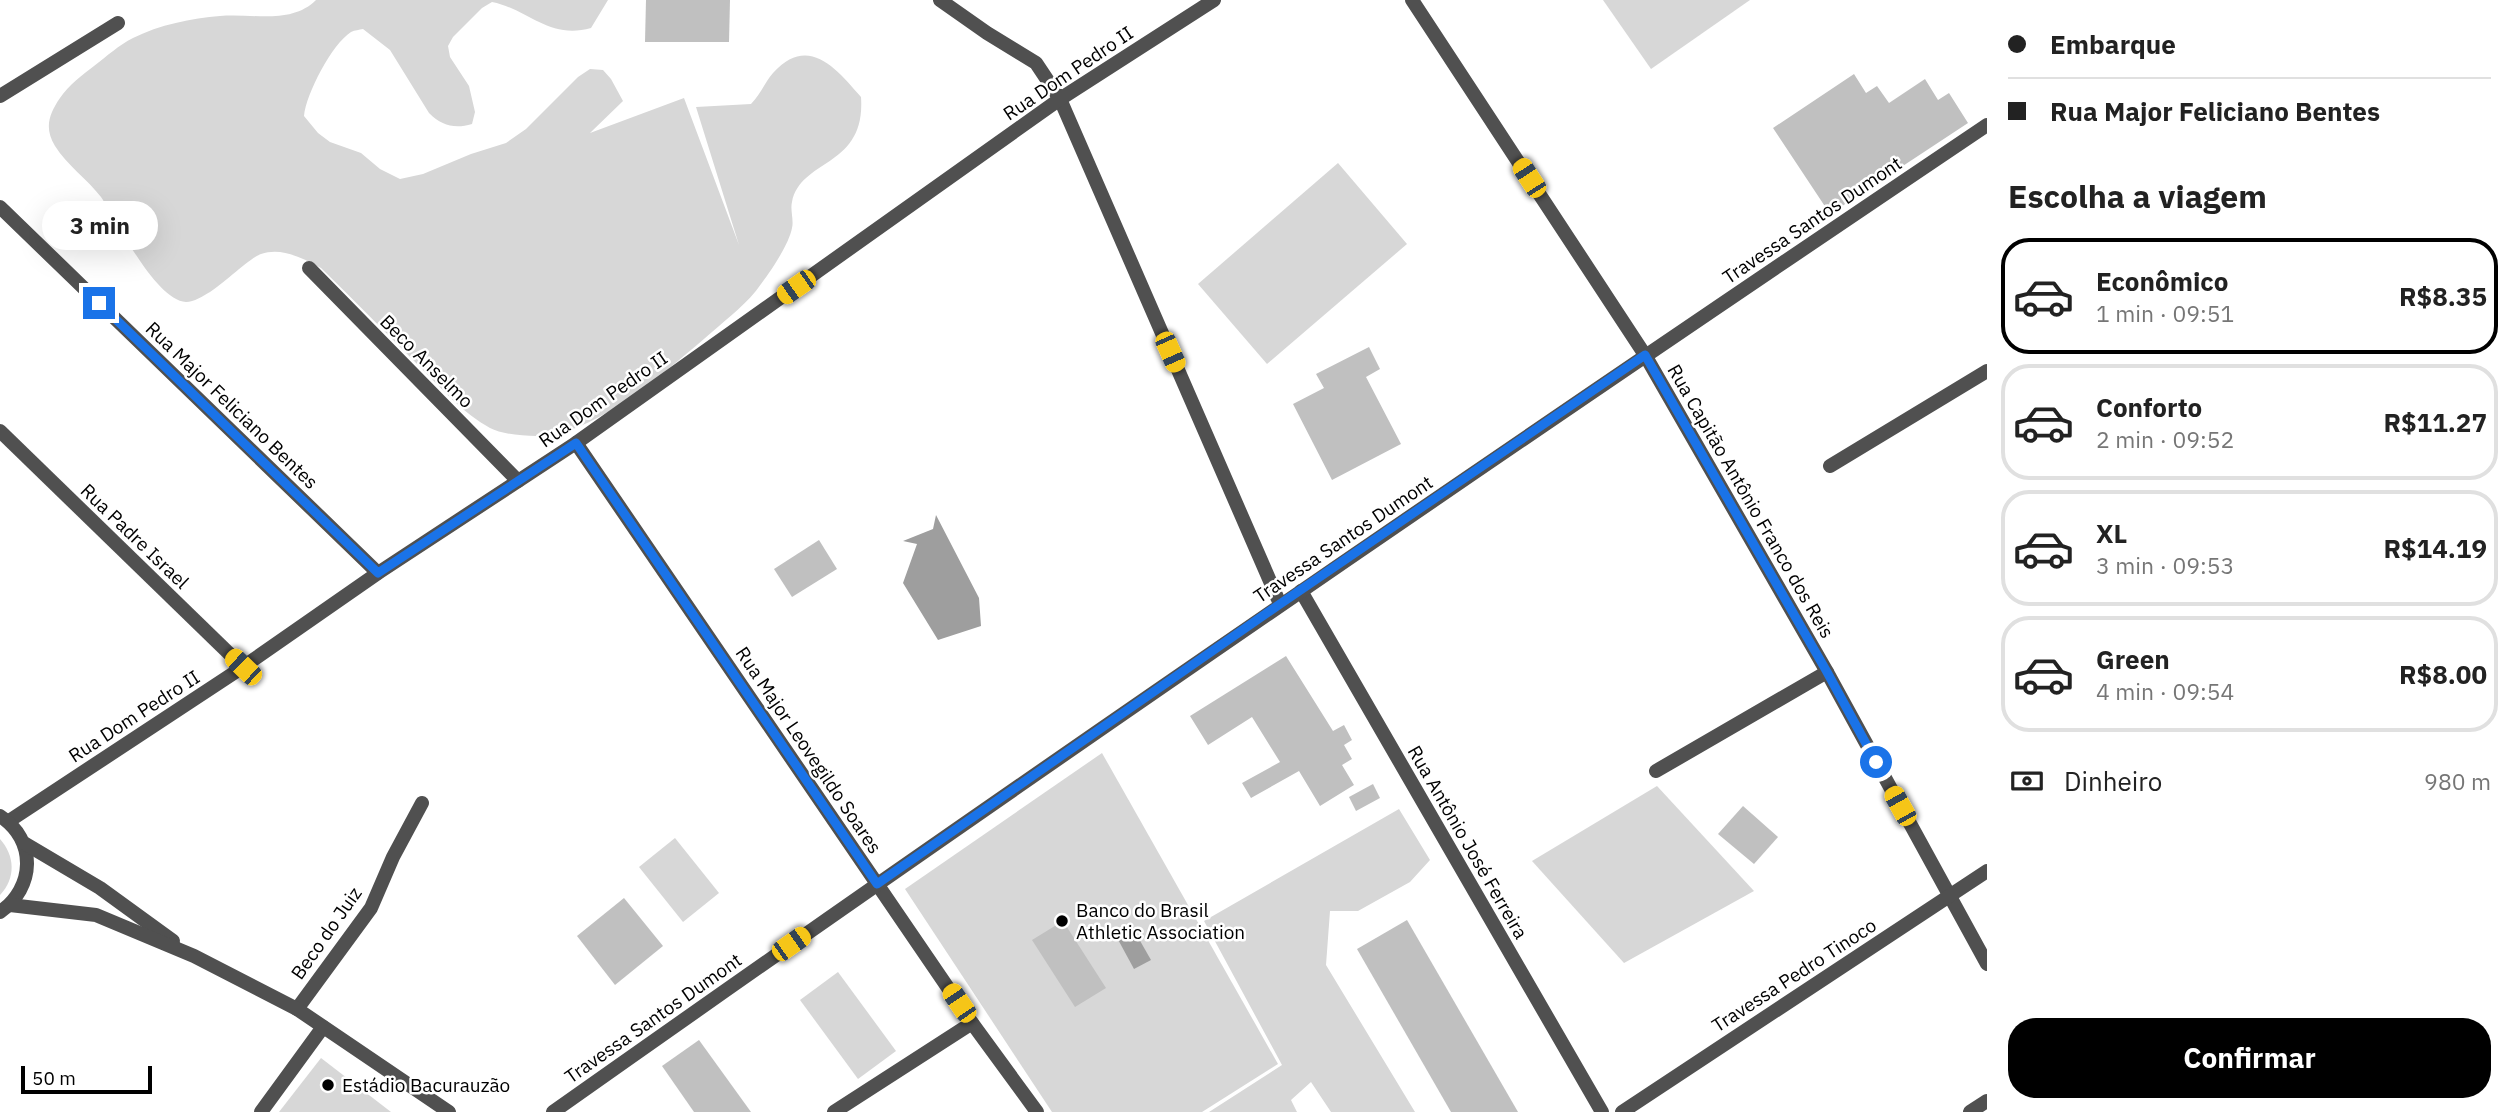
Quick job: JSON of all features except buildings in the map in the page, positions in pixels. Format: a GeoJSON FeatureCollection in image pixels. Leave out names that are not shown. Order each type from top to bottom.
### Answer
{"type":"FeatureCollection","features":[{"type":"Feature","properties":{"kind":"street"},"geometry":{"type":"LineString","coordinates":[[940,0],[1037,63],[1060,99],[1280,604]]}},
{"type":"Feature","properties":{"kind":"street","name":"Rua Dom Pedro II"},"geometry":{"type":"LineString","coordinates":[[4,819],[243,667],[378,573],[576,443],[1060,99],[1214,0]]}},
{"type":"Feature","properties":{"kind":"street","name":"Rua Capitão Antônio Franco dos Reis"},"geometry":{"type":"LineString","coordinates":[[1412,0],[1645,355],[1827,672],[1987,964]]}},
{"type":"Feature","properties":{"kind":"street"},"geometry":{"type":"LineString","coordinates":[[0,96],[118,23]]}},
{"type":"Feature","properties":{"kind":"street","name":"Travessa Santos Dumont"},"geometry":{"type":"LineString","coordinates":[[553,1112],[1280,604],[1987,125]]}},
{"type":"Feature","properties":{"kind":"street","name":"Rua Major Feliciano Bentes"},"geometry":{"type":"LineString","coordinates":[[0,207],[378,573]]}},
{"type":"Feature","properties":{"kind":"street","name":"Beco Anselmo"},"geometry":{"type":"LineString","coordinates":[[309,268],[518,481]]}},
{"type":"Feature","properties":{"kind":"street"},"geometry":{"type":"LineString","coordinates":[[1830,466],[1987,371]]}},
{"type":"Feature","properties":{"kind":"street","name":"Rua Padre Israel"},"geometry":{"type":"LineString","coordinates":[[0,432],[243,667]]}},
{"type":"Feature","properties":{"kind":"street","name":"Rua Major Leovegildo Soares"},"geometry":{"type":"LineString","coordinates":[[576,443],[1033,1111]]}},
{"type":"Feature","properties":{"kind":"street","name":"Rua Antônio José Ferreira"},"geometry":{"type":"LineString","coordinates":[[1301,591],[1602,1112]]}},
{"type":"Feature","properties":{"kind":"street"},"geometry":{"type":"LineString","coordinates":[[1656,771],[1827,672]]}},
{"type":"Feature","properties":{"kind":"street","name":"Beco do Juiz"},"geometry":{"type":"LineString","coordinates":[[297,1009],[371,908],[393,857],[422,803]]}},
{"type":"Feature","properties":{"kind":"street"},"geometry":{"type":"LineString","coordinates":[[4,819],[18,831],[28,859],[27,876],[21,892],[5,909]]}},
{"type":"Feature","properties":{"kind":"street"},"geometry":{"type":"LineString","coordinates":[[24,843],[100,888],[194,956]]}},
{"type":"Feature","properties":{"kind":"street","name":"Travessa Pedro Tinoco"},"geometry":{"type":"LineString","coordinates":[[1622,1112],[1987,871]]}},
{"type":"Feature","properties":{"kind":"street"},"geometry":{"type":"LineString","coordinates":[[5,909],[96,915],[194,956],[297,1009],[449,1112]]}},
{"type":"Feature","properties":{"kind":"street"},"geometry":{"type":"LineString","coordinates":[[834,1112],[972,1023]]}},
{"type":"Feature","properties":{"kind":"street"},"geometry":{"type":"LineString","coordinates":[[261,1112],[323,1027]]}},
{"type":"Feature","properties":{"kind":"street"},"geometry":{"type":"LineString","coordinates":[[1970,1112],[1987,1101]]}},
{"type":"Feature","properties":{"kind":"shaded area"},"geometry":{"type":"Polygon","coordinates":[[[316,0],[608,0],[591,28],[576,31],[551,27],[492,2],[482,8],[453,37],[448,46],[450,57],[469,86],[475,112],[472,124],[466,125],[444,124],[429,113],[390,50],[363,29],[351,32],[344,38],[321,70],[304,116],[318,133],[330,142],[361,153],[380,169],[400,179],[423,174],[506,143],[526,129],[578,77],[590,69],[603,70],[623,101],[590,133],[684,98],[739,245],[696,107],[751,104],[773,73],[786,62],[798,56],[810,56],[831,66],[861,97],[860,120],[854,137],[844,150],[807,177],[798,188],[792,202],[792,228],[784,249],[756,291],[732,315],[659,376],[599,417],[558,434],[524,436],[505,433],[490,428],[463,409],[321,268],[299,257],[277,252],[261,254],[198,298],[186,302],[174,298],[162,288],[138,258],[101,197],[55,146],[49,127],[56,104],[85,73],[133,38],[198,18],[295,13],[316,0]]]}},
{"type":"Feature","properties":{"kind":"shaded area"},"geometry":{"type":"Polygon","coordinates":[[[1603,0],[1750,0],[1651,69],[1603,0]]]}},
{"type":"Feature","properties":{"kind":"shaded area"},"geometry":{"type":"Polygon","coordinates":[[[1338,163],[1407,244],[1267,364],[1198,284],[1338,163]]]}},
{"type":"Feature","properties":{"kind":"shaded area"},"geometry":{"type":"Polygon","coordinates":[[[936,515],[979,598],[981,626],[938,640],[903,583],[917,544],[903,541],[933,529],[936,515]]]}},
{"type":"Feature","properties":{"kind":"shaded area","name":"Banco do Brasil Athletic Association"},"geometry":{"type":"Polygon","coordinates":[[[1102,753],[1278,1064],[1202,1112],[1052,1112],[905,889],[1102,753]]]}},
{"type":"Feature","properties":{"kind":"shaded area"},"geometry":{"type":"Polygon","coordinates":[[[1657,786],[1754,891],[1624,963],[1532,861],[1657,786]]]}},
{"type":"Feature","properties":{"kind":"shaded area"},"geometry":{"type":"Polygon","coordinates":[[[1399,809],[1430,860],[1410,882],[1358,911],[1330,911],[1326,965],[1415,1112],[1331,1112],[1311,1082],[1291,1100],[1297,1112],[1209,1112],[1282,1065],[1204,921],[1399,809]]]}},
{"type":"Feature","properties":{"kind":"shaded area"},"geometry":{"type":"Polygon","coordinates":[[[675,838],[719,893],[683,922],[639,867],[675,838]]]}},
{"type":"Feature","properties":{"kind":"shaded area"},"geometry":{"type":"Polygon","coordinates":[[[0,839],[9,853],[12,867],[9,881],[0,895],[0,839]]]}},
{"type":"Feature","properties":{"kind":"shaded area"},"geometry":{"type":"Polygon","coordinates":[[[1131,925],[1151,960],[1134,969],[1115,934],[1131,925]]]}},
{"type":"Feature","properties":{"kind":"shaded area"},"geometry":{"type":"Polygon","coordinates":[[[838,972],[896,1051],[858,1079],[800,1000],[838,972]]]}},
{"type":"Feature","properties":{"kind":"shaded area","name":"Estádio Bacurauzão"},"geometry":{"type":"Polygon","coordinates":[[[321,1058],[391,1112],[279,1112],[321,1058]]]}},
{"type":"Feature","properties":{"kind":"place","name":"Banco do Brasil Athletic Association"},"geometry":{"type":"Point","coordinates":[1062,921]}},
{"type":"Feature","properties":{"kind":"place","name":"Estádio Bacurauzão"},"geometry":{"type":"Point","coordinates":[328,1085]}},
{"type":"Feature","properties":{"kind":"route"},"geometry":{"type":"LineString","coordinates":[[99,303],[378,573],[576,443],[877,884],[1645,355],[1876,762]]}}]}
